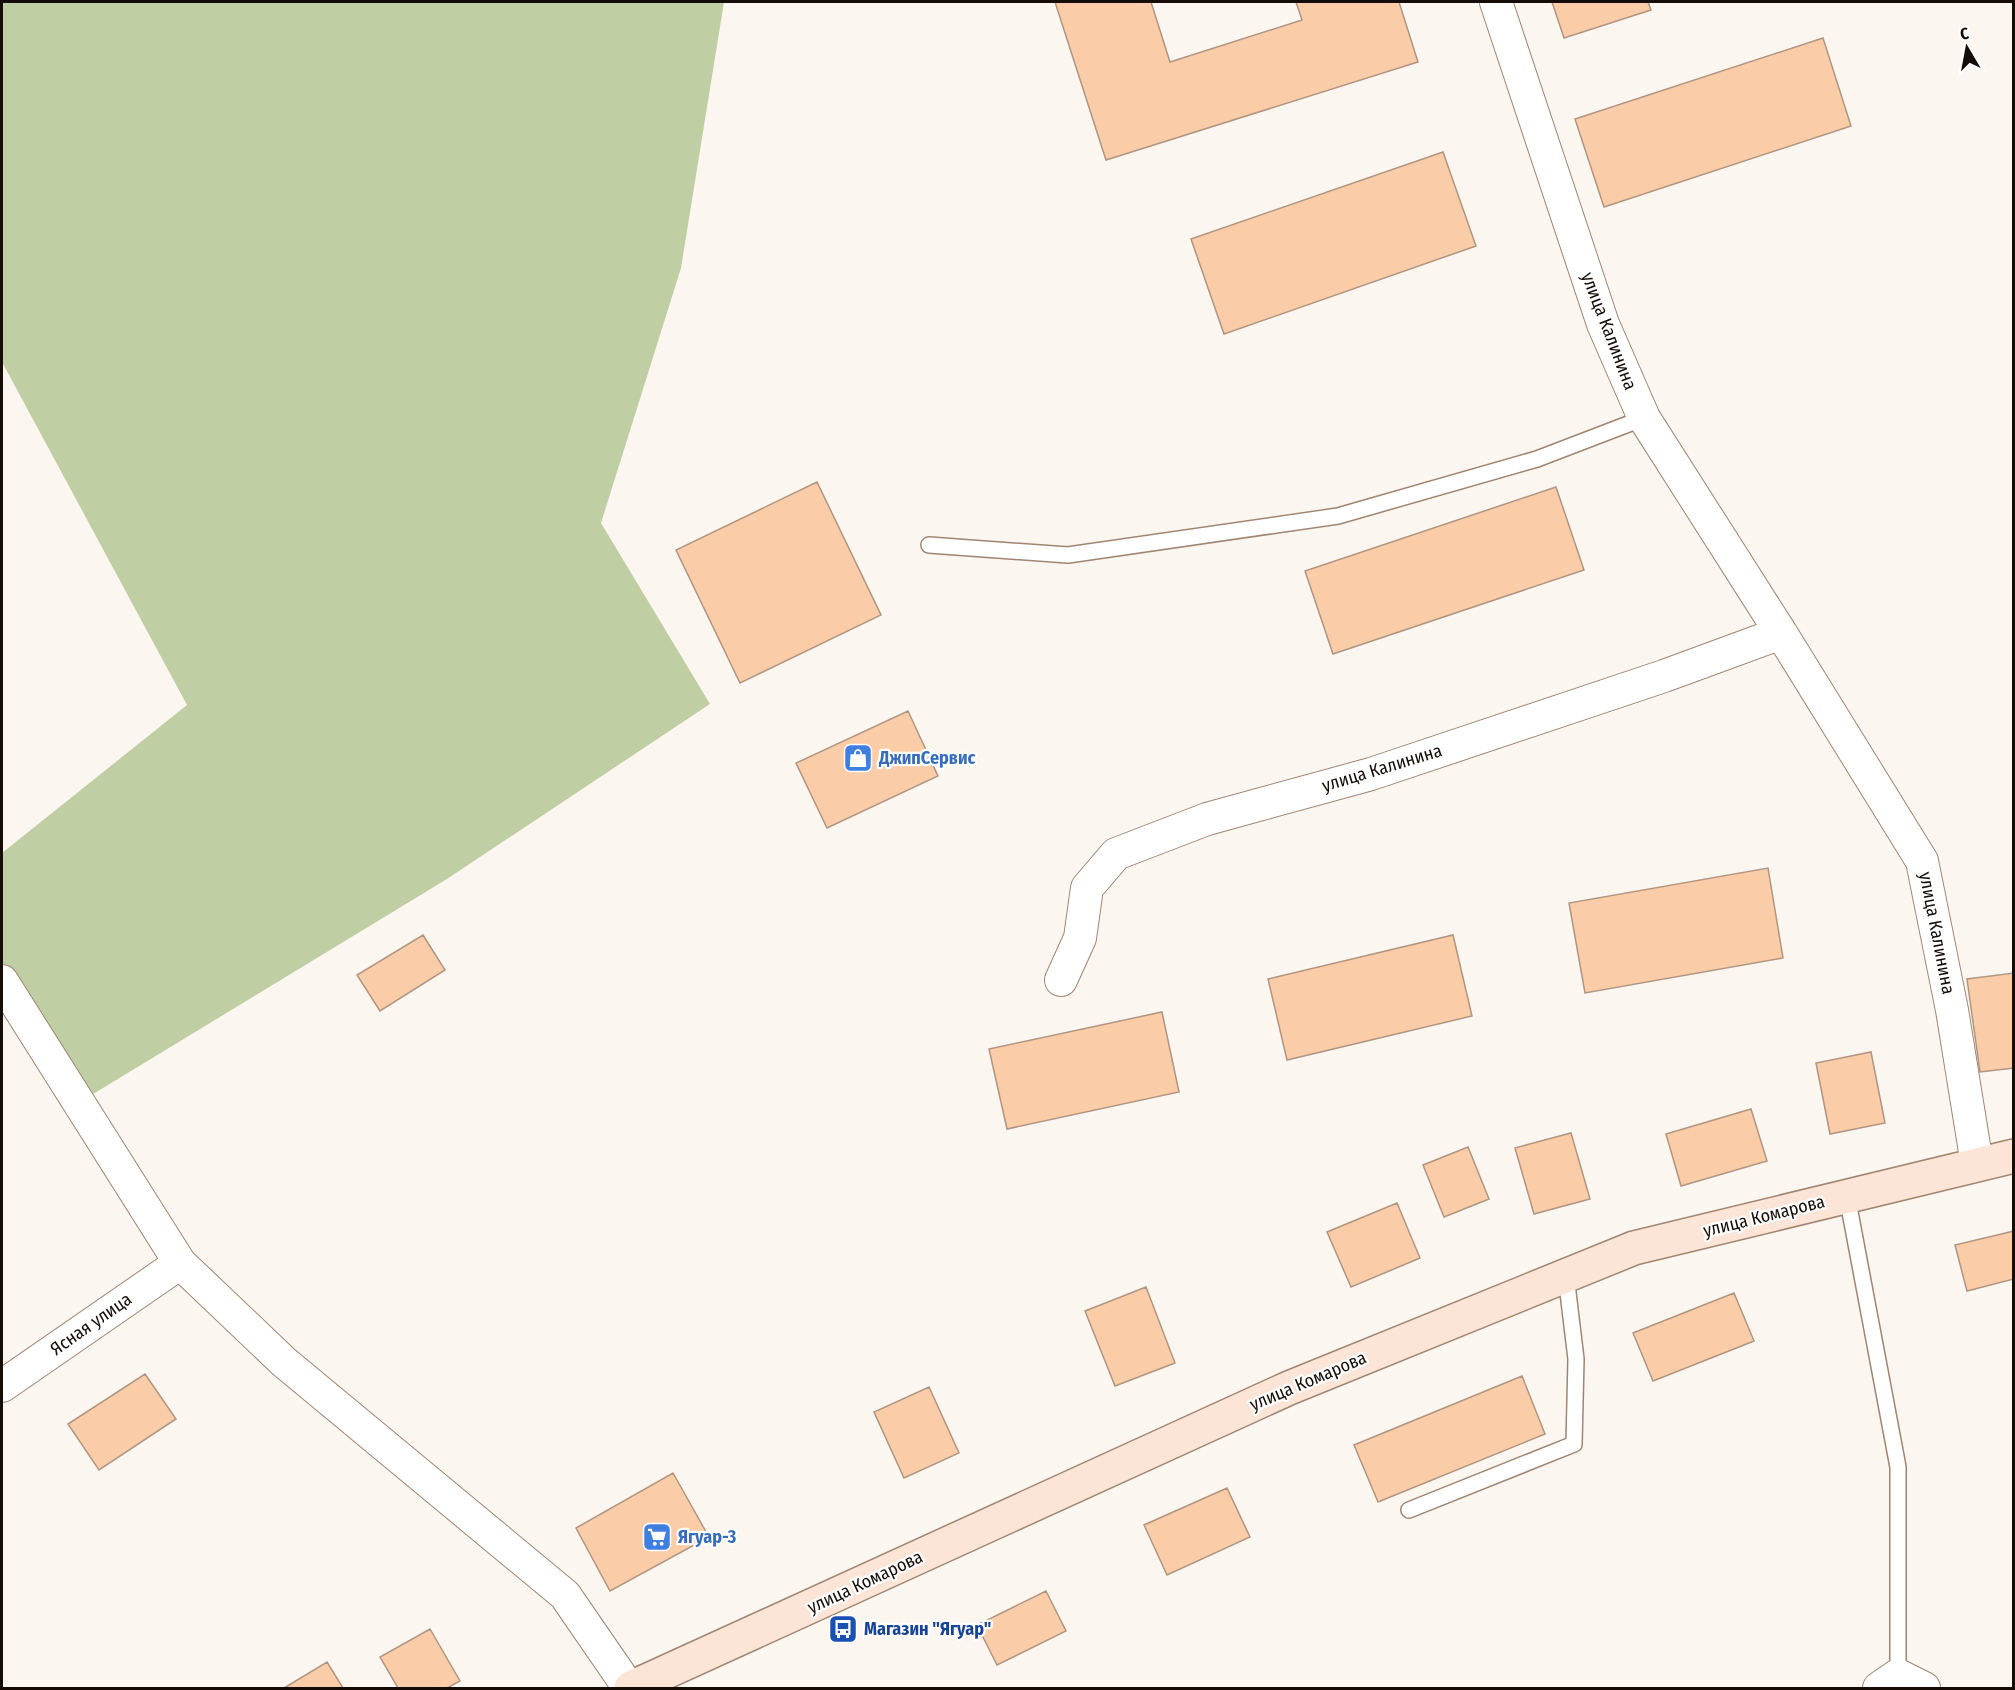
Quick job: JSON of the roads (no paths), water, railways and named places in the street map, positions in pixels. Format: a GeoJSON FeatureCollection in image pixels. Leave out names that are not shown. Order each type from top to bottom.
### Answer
{"type":"FeatureCollection","features":[{"type":"Feature","properties":{"kind":"street","name":"улица Калинина"},"geometry":{"type":"LineString","coordinates":[[1496,2],[1603,324],[1644,418],[1922,861],[1952,1010],[1977,1164]]}},
{"type":"Feature","properties":{"kind":"street","name":"улица Калинина"},"geometry":{"type":"LineString","coordinates":[[1061,980],[1080,938],[1087,888],[1116,854],[1207,819],[1371,774],[1664,676],[1781,633]]}},
{"type":"Feature","properties":{"kind":"street"},"geometry":{"type":"LineString","coordinates":[[2,981],[180,1263],[284,1362],[565,1595],[630,1689]]}},
{"type":"Feature","properties":{"kind":"street","name":"улица Комарова"},"geometry":{"type":"LineString","coordinates":[[630,1689],[1289,1388],[1634,1248],[2013,1156]]}},
{"type":"Feature","properties":{"kind":"street","name":"Ясная улица"},"geometry":{"type":"LineString","coordinates":[[2,1386],[180,1263]]}},
{"type":"Feature","properties":{"kind":"lane"},"geometry":{"type":"LineString","coordinates":[[929,545],[1068,555],[1338,516],[1537,459],[1644,418]]}},
{"type":"Feature","properties":{"kind":"lane"},"geometry":{"type":"LineString","coordinates":[[1847,1196],[1898,1467],[1901,1684]]}},
{"type":"Feature","properties":{"kind":"lane"},"geometry":{"type":"LineString","coordinates":[[1409,1510],[1574,1444],[1576,1359],[1566,1276]]}},
{"type":"Feature","properties":{"kind":"place","name":"ДжипСервис"},"geometry":{"type":"Point","coordinates":[858,758]}},
{"type":"Feature","properties":{"kind":"place","name":"Ягуар-3"},"geometry":{"type":"Point","coordinates":[657,1537]}},
{"type":"Feature","properties":{"kind":"place","name":"Магазин \"Ягуар\""},"geometry":{"type":"Point","coordinates":[843,1629]}}]}
